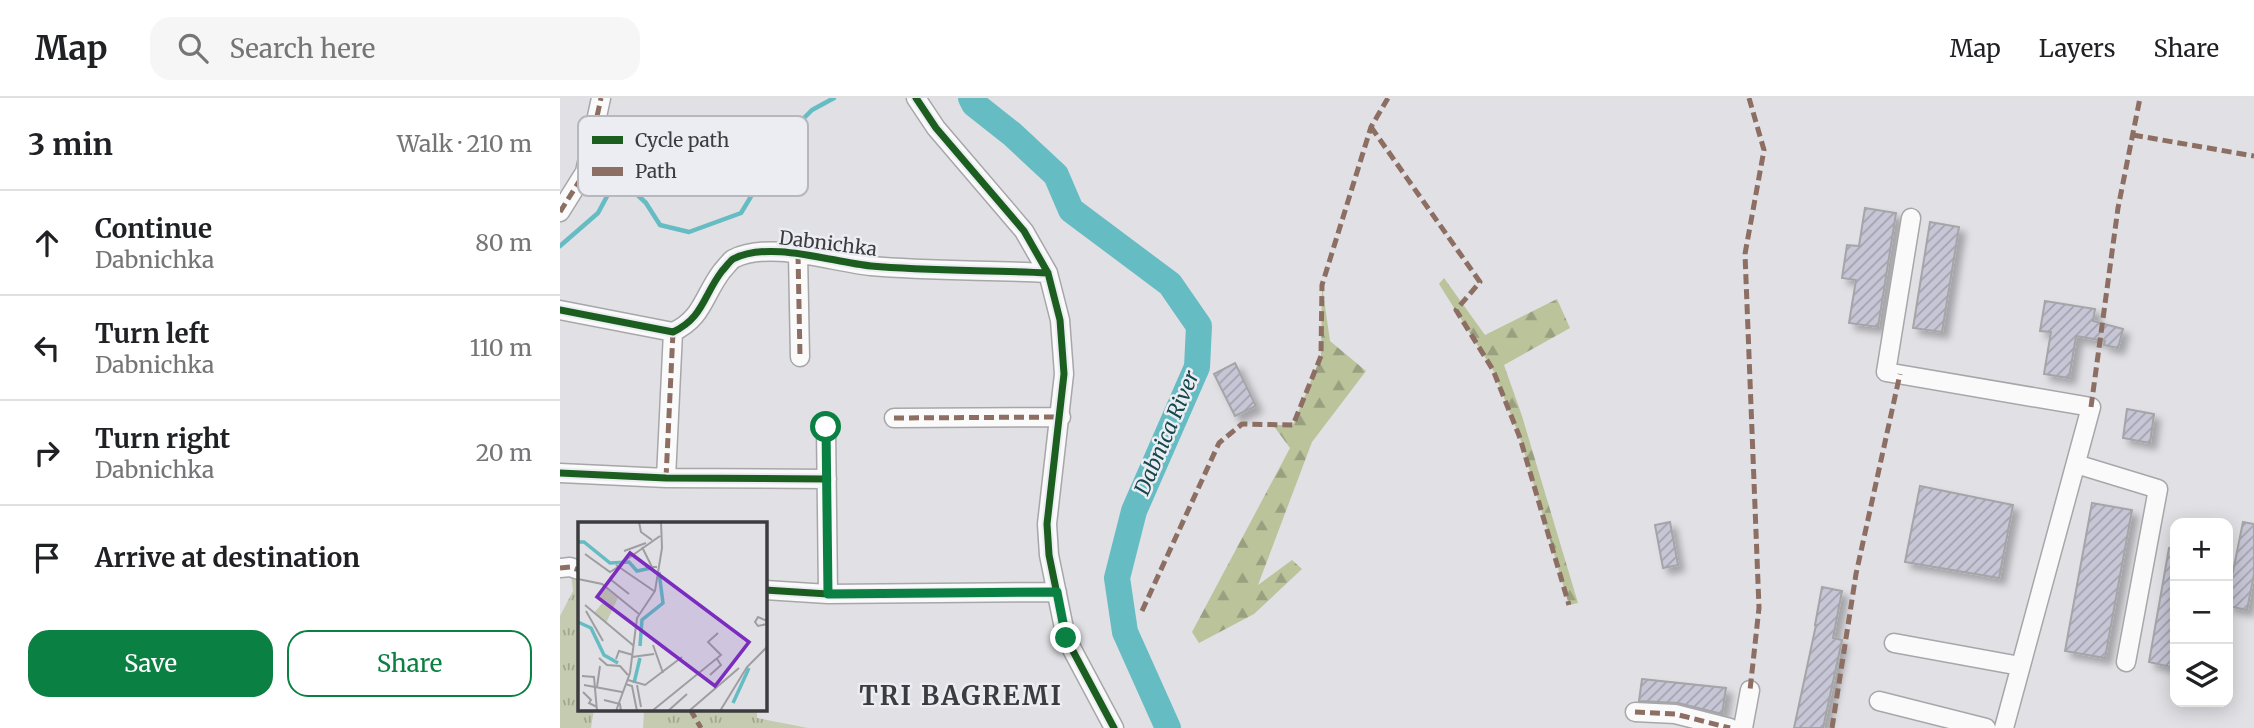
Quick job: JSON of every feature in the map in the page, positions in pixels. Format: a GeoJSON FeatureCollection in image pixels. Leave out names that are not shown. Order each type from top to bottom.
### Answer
{"type":"FeatureCollection","features":[{"type":"Feature","properties":{"kind":"street"},"geometry":{"type":"LineString","coordinates":[[597,116],[601,98]]}},
{"type":"Feature","properties":{"kind":"street"},"geometry":{"type":"LineString","coordinates":[[916,98],[936,128],[1024,231],[1048,273],[1064,347],[1060,417],[1047,524],[1049,555],[1066,638],[1114,728]]}},
{"type":"Feature","properties":{"kind":"street"},"geometry":{"type":"LineString","coordinates":[[560,212],[578,183]]}},
{"type":"Feature","properties":{"kind":"street"},"geometry":{"type":"LineString","coordinates":[[1911,218],[1886,372],[2091,407],[2004,728]]}},
{"type":"Feature","properties":{"kind":"street","name":"Dabnichka"},"geometry":{"type":"LineString","coordinates":[[673,332],[688,325],[731,260],[765,251],[869,266],[1048,273]]}},
{"type":"Feature","properties":{"kind":"street"},"geometry":{"type":"LineString","coordinates":[[798,254],[800,357]]}},
{"type":"Feature","properties":{"kind":"street"},"geometry":{"type":"LineString","coordinates":[[560,310],[673,332],[666,478]]}},
{"type":"Feature","properties":{"kind":"street"},"geometry":{"type":"LineString","coordinates":[[894,418],[1060,417]]}},
{"type":"Feature","properties":{"kind":"street"},"geometry":{"type":"LineString","coordinates":[[826,427],[828,594]]}},
{"type":"Feature","properties":{"kind":"street"},"geometry":{"type":"LineString","coordinates":[[2076,464],[2158,489],[2126,662]]}},
{"type":"Feature","properties":{"kind":"street"},"geometry":{"type":"LineString","coordinates":[[560,473],[666,478],[827,479]]}},
{"type":"Feature","properties":{"kind":"street"},"geometry":{"type":"LineString","coordinates":[[560,568],[578,570]]}},
{"type":"Feature","properties":{"kind":"street"},"geometry":{"type":"LineString","coordinates":[[766,590],[828,594],[1057,592]]}},
{"type":"Feature","properties":{"kind":"street"},"geometry":{"type":"LineString","coordinates":[[1894,643],[2020,666]]}},
{"type":"Feature","properties":{"kind":"street"},"geometry":{"type":"LineString","coordinates":[[1743,728],[1750,691]]}},
{"type":"Feature","properties":{"kind":"street"},"geometry":{"type":"LineString","coordinates":[[1879,701],[1986,728]]}},
{"type":"Feature","properties":{"kind":"street"},"geometry":{"type":"LineString","coordinates":[[1635,712],[1675,714],[1730,728]]}},
{"type":"Feature","properties":{"kind":"green space"},"geometry":{"type":"Polygon","coordinates":[[[1444,278],[1485,335],[1557,299],[1570,328],[1504,365],[1578,603],[1569,605],[1520,438],[1493,370],[1439,284],[1444,278]]]}},
{"type":"Feature","properties":{"kind":"green space"},"geometry":{"type":"Polygon","coordinates":[[[1322,285],[1330,341],[1366,371],[1312,442],[1258,585],[1292,560],[1302,569],[1254,614],[1199,643],[1192,632],[1290,448],[1273,425],[1293,425],[1321,356],[1322,285]]]}},
{"type":"Feature","properties":{"kind":"green space"},"geometry":{"type":"Polygon","coordinates":[[[570,567],[578,570],[578,710],[594,710],[591,728],[560,728],[560,616],[573,591],[570,567]]]}},
{"type":"Feature","properties":{"kind":"green space"},"geometry":{"type":"Polygon","coordinates":[[[637,710],[757,710],[757,718],[808,728],[643,728],[644,712],[637,710]]]}},
{"type":"Feature","properties":{"kind":"building"},"geometry":{"type":"Polygon","coordinates":[[[1865,208],[1896,213],[1878,327],[1849,323],[1856,280],[1842,278],[1847,245],[1859,246],[1865,208]]]}},
{"type":"Feature","properties":{"kind":"building"},"geometry":{"type":"Polygon","coordinates":[[[1930,222],[1959,227],[1942,332],[1913,328],[1930,222]]]}},
{"type":"Feature","properties":{"kind":"building"},"geometry":{"type":"Polygon","coordinates":[[[2045,301],[2095,309],[2093,321],[2123,329],[2118,348],[2104,345],[2105,341],[2076,336],[2069,378],[2044,374],[2051,332],[2040,331],[2045,301]]]}},
{"type":"Feature","properties":{"kind":"building"},"geometry":{"type":"Polygon","coordinates":[[[1235,363],[1256,406],[1235,416],[1214,374],[1235,363]]]}},
{"type":"Feature","properties":{"kind":"building"},"geometry":{"type":"Polygon","coordinates":[[[2127,409],[2154,414],[2150,443],[2123,438],[2127,409]]]}},
{"type":"Feature","properties":{"kind":"building"},"geometry":{"type":"Polygon","coordinates":[[[1920,486],[2013,505],[1999,578],[1905,562],[1920,486]]]}},
{"type":"Feature","properties":{"kind":"building"},"geometry":{"type":"Polygon","coordinates":[[[2092,503],[2132,510],[2105,658],[2065,651],[2092,503]]]}},
{"type":"Feature","properties":{"kind":"building"},"geometry":{"type":"Polygon","coordinates":[[[1670,522],[1678,565],[1663,568],[1655,525],[1670,522]]]}},
{"type":"Feature","properties":{"kind":"building"},"geometry":{"type":"Polygon","coordinates":[[[2243,522],[2254,524],[2254,574],[2247,610],[2233,607],[2233,571],[2243,522]]]}},
{"type":"Feature","properties":{"kind":"building"},"geometry":{"type":"Polygon","coordinates":[[[2169,548],[2170,548],[2170,667],[2149,662],[2169,548]]]}},
{"type":"Feature","properties":{"kind":"building"},"geometry":{"type":"Polygon","coordinates":[[[1822,587],[1842,591],[1833,638],[1842,640],[1823,728],[1794,728],[1816,625],[1822,587]]]}},
{"type":"Feature","properties":{"kind":"building"},"geometry":{"type":"Polygon","coordinates":[[[1642,679],[1726,688],[1722,714],[1678,703],[1639,701],[1642,679]]]}},
{"type":"Feature","properties":{"kind":"waterway"},"geometry":{"type":"LineString","coordinates":[[806,116],[834,98]]}},
{"type":"Feature","properties":{"kind":"waterway","name":"Dabnica River"},"geometry":{"type":"LineString","coordinates":[[971,98],[974,104],[1012,134],[1056,175],[1071,210],[1170,284],[1199,326],[1197,367],[1134,511],[1117,578],[1125,632],[1168,728]]}},
{"type":"Feature","properties":{"kind":"waterway"},"geometry":{"type":"LineString","coordinates":[[560,246],[598,213],[607,196]]}},
{"type":"Feature","properties":{"kind":"waterway"},"geometry":{"type":"LineString","coordinates":[[639,196],[660,225],[689,232],[741,213],[751,196]]}},
{"type":"Feature","properties":{"kind":"marked path"},"geometry":{"type":"LineString","coordinates":[[597,116],[601,98]]}},
{"type":"Feature","properties":{"kind":"marked path"},"geometry":{"type":"LineString","coordinates":[[1142,611],[1219,443],[1242,424],[1293,425],[1321,356],[1322,285],[1371,127],[1388,98]]}},
{"type":"Feature","properties":{"kind":"marked path"},"geometry":{"type":"LineString","coordinates":[[1749,98],[1764,150],[1745,254],[1759,608],[1750,690]]}},
{"type":"Feature","properties":{"kind":"marked path"},"geometry":{"type":"LineString","coordinates":[[2091,407],[2118,208],[2140,98]]}},
{"type":"Feature","properties":{"kind":"marked path"},"geometry":{"type":"LineString","coordinates":[[1371,127],[1480,282],[1456,310],[1493,370],[1520,438],[1569,605]]}},
{"type":"Feature","properties":{"kind":"marked path"},"geometry":{"type":"LineString","coordinates":[[2133,135],[2254,156]]}},
{"type":"Feature","properties":{"kind":"marked path"},"geometry":{"type":"LineString","coordinates":[[560,212],[578,183]]}},
{"type":"Feature","properties":{"kind":"marked path"},"geometry":{"type":"LineString","coordinates":[[798,254],[800,357]]}},
{"type":"Feature","properties":{"kind":"marked path"},"geometry":{"type":"LineString","coordinates":[[666,478],[673,332]]}},
{"type":"Feature","properties":{"kind":"marked path"},"geometry":{"type":"LineString","coordinates":[[1832,728],[1856,574],[1900,374]]}},
{"type":"Feature","properties":{"kind":"marked path"},"geometry":{"type":"LineString","coordinates":[[894,418],[1061,417]]}},
{"type":"Feature","properties":{"kind":"marked path"},"geometry":{"type":"LineString","coordinates":[[826,427],[828,594]]}},
{"type":"Feature","properties":{"kind":"marked path"},"geometry":{"type":"LineString","coordinates":[[560,568],[578,570]]}},
{"type":"Feature","properties":{"kind":"marked path"},"geometry":{"type":"LineString","coordinates":[[691,710],[701,728]]}},
{"type":"Feature","properties":{"kind":"marked path"},"geometry":{"type":"LineString","coordinates":[[1635,712],[1675,714],[1730,728]]}},
{"type":"Feature","properties":{"kind":"cycle path"},"geometry":{"type":"LineString","coordinates":[[916,98],[936,128],[1024,231],[1048,273],[1060,320],[1064,374],[1047,524],[1049,555],[1066,638],[1114,728]]}},
{"type":"Feature","properties":{"kind":"cycle path"},"geometry":{"type":"LineString","coordinates":[[560,310],[673,332],[697,313],[716,280],[733,259],[765,252],[801,254],[871,266],[1048,273]]}},
{"type":"Feature","properties":{"kind":"cycle path"},"geometry":{"type":"LineString","coordinates":[[560,473],[666,478],[827,479]]}},
{"type":"Feature","properties":{"kind":"cycle path"},"geometry":{"type":"LineString","coordinates":[[766,590],[828,594],[1057,592]]}},
{"type":"Feature","properties":{"kind":"district","name":"TRI BAGREMI"},"geometry":{"type":"Point","coordinates":[961,696]}},
{"type":"Feature","properties":{"kind":"route"},"geometry":{"type":"LineString","coordinates":[[826,427],[828,594],[1057,592],[1066,638]]}}]}
